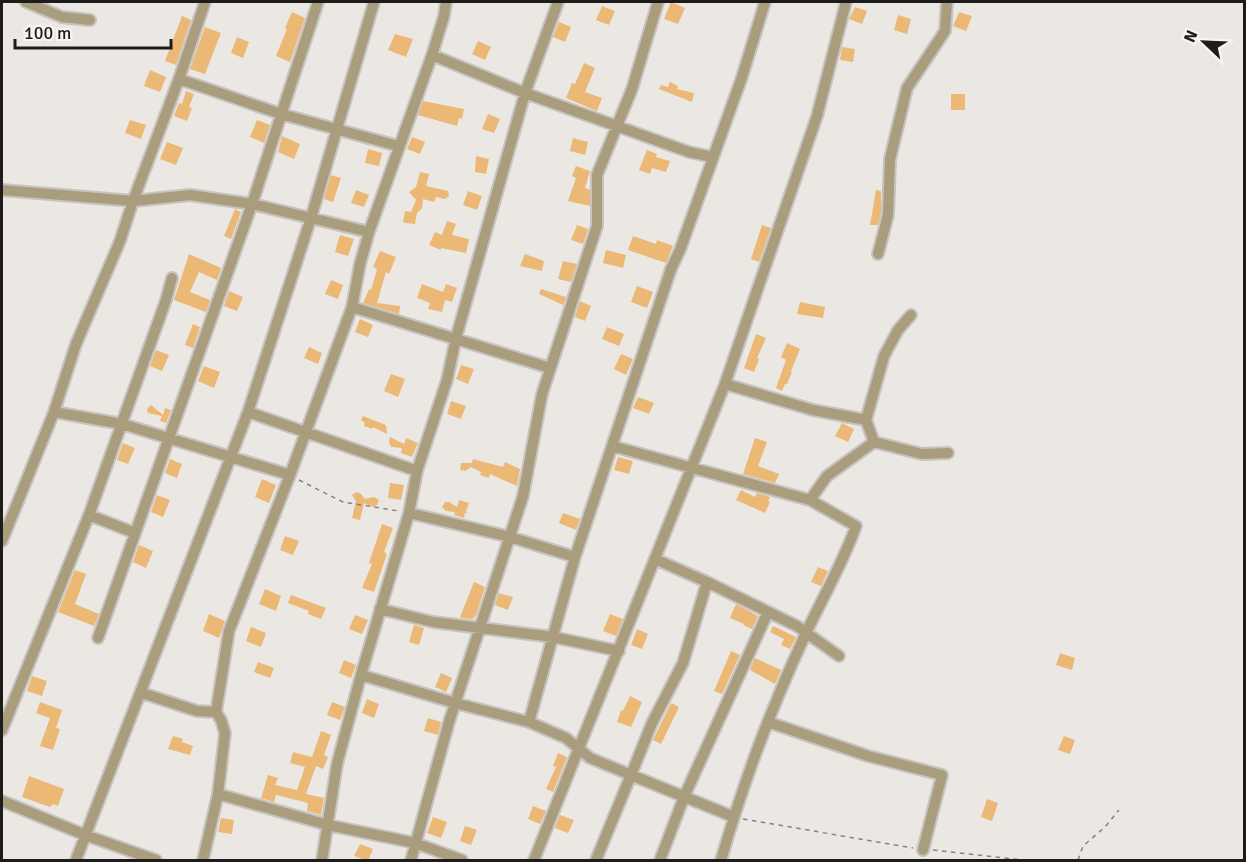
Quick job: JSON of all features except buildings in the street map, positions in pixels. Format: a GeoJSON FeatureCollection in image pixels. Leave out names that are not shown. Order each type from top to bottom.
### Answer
{"type":"FeatureCollection","features":[{"type":"Feature","properties":{"kind":"street"},"geometry":{"type":"LineString","coordinates":[[26,2],[62,17],[90,20]]}},
{"type":"Feature","properties":{"kind":"street"},"geometry":{"type":"LineString","coordinates":[[2,541],[54,412],[76,344],[120,241],[180,80],[206,2]]}},
{"type":"Feature","properties":{"kind":"street"},"geometry":{"type":"LineString","coordinates":[[98,639],[252,204],[318,2]]}},
{"type":"Feature","properties":{"kind":"street"},"geometry":{"type":"LineString","coordinates":[[76,861],[248,412],[311,218],[374,2]]}},
{"type":"Feature","properties":{"kind":"street"},"geometry":{"type":"LineString","coordinates":[[203,861],[218,794],[225,733],[216,712],[229,631],[352,307],[369,232],[432,55],[446,2]]}},
{"type":"Feature","properties":{"kind":"street"},"geometry":{"type":"LineString","coordinates":[[322,861],[337,764],[409,513],[417,471],[447,380],[456,338],[525,93],[558,2]]}},
{"type":"Feature","properties":{"kind":"street"},"geometry":{"type":"LineString","coordinates":[[411,861],[455,703],[523,496],[542,394],[597,226],[597,175],[632,89],[658,2]]}},
{"type":"Feature","properties":{"kind":"street"},"geometry":{"type":"LineString","coordinates":[[529,722],[576,557],[612,446],[672,269],[681,250],[712,157],[742,78],[765,2]]}},
{"type":"Feature","properties":{"kind":"street"},"geometry":{"type":"LineString","coordinates":[[534,861],[724,384],[817,116],[846,2]]}},
{"type":"Feature","properties":{"kind":"street"},"geometry":{"type":"LineString","coordinates":[[878,254],[888,215],[890,159],[907,88],[945,31],[947,2]]}},
{"type":"Feature","properties":{"kind":"street"},"geometry":{"type":"LineString","coordinates":[[432,55],[525,93],[689,152],[712,157]]}},
{"type":"Feature","properties":{"kind":"street"},"geometry":{"type":"LineString","coordinates":[[180,80],[281,114],[398,146]]}},
{"type":"Feature","properties":{"kind":"street"},"geometry":{"type":"LineString","coordinates":[[2,190],[133,201],[190,195],[252,204],[369,232]]}},
{"type":"Feature","properties":{"kind":"street"},"geometry":{"type":"LineString","coordinates":[[2,730],[89,515],[166,300],[171,278]]}},
{"type":"Feature","properties":{"kind":"street"},"geometry":{"type":"LineString","coordinates":[[352,307],[550,368]]}},
{"type":"Feature","properties":{"kind":"street"},"geometry":{"type":"LineString","coordinates":[[874,442],[866,420],[884,356],[898,330],[911,315]]}},
{"type":"Feature","properties":{"kind":"street"},"geometry":{"type":"LineString","coordinates":[[724,384],[813,410],[866,420]]}},
{"type":"Feature","properties":{"kind":"street"},"geometry":{"type":"LineString","coordinates":[[54,412],[122,424],[290,475]]}},
{"type":"Feature","properties":{"kind":"street"},"geometry":{"type":"LineString","coordinates":[[248,412],[417,471]]}},
{"type":"Feature","properties":{"kind":"street"},"geometry":{"type":"LineString","coordinates":[[810,500],[827,476],[874,442],[922,454],[948,453]]}},
{"type":"Feature","properties":{"kind":"street"},"geometry":{"type":"LineString","coordinates":[[612,446],[810,500],[856,526],[846,555],[806,633],[768,722],[721,861]]}},
{"type":"Feature","properties":{"kind":"street"},"geometry":{"type":"LineString","coordinates":[[409,513],[510,537],[576,557]]}},
{"type":"Feature","properties":{"kind":"street"},"geometry":{"type":"LineString","coordinates":[[89,515],[135,533]]}},
{"type":"Feature","properties":{"kind":"street"},"geometry":{"type":"LineString","coordinates":[[655,560],[707,582],[797,626],[839,656]]}},
{"type":"Feature","properties":{"kind":"street"},"geometry":{"type":"LineString","coordinates":[[596,861],[652,723],[683,663],[707,582]]}},
{"type":"Feature","properties":{"kind":"street"},"geometry":{"type":"LineString","coordinates":[[380,609],[433,622],[553,637],[618,651]]}},
{"type":"Feature","properties":{"kind":"street"},"geometry":{"type":"LineString","coordinates":[[660,861],[684,797],[768,612]]}},
{"type":"Feature","properties":{"kind":"street"},"geometry":{"type":"LineString","coordinates":[[361,675],[529,722],[566,738],[590,758],[734,817]]}},
{"type":"Feature","properties":{"kind":"street"},"geometry":{"type":"LineString","coordinates":[[142,693],[197,711],[216,712]]}},
{"type":"Feature","properties":{"kind":"street"},"geometry":{"type":"LineString","coordinates":[[768,722],[868,756],[942,775],[923,850]]}},
{"type":"Feature","properties":{"kind":"street"},"geometry":{"type":"LineString","coordinates":[[218,794],[328,825],[415,843],[462,861]]}},
{"type":"Feature","properties":{"kind":"street"},"geometry":{"type":"LineString","coordinates":[[2,801],[156,861]]}},
{"type":"Feature","properties":{"kind":"path"},"geometry":{"type":"LineString","coordinates":[[290,475],[343,502],[409,513]]}},
{"type":"Feature","properties":{"kind":"path"},"geometry":{"type":"LineString","coordinates":[[1078,861],[1083,846],[1105,827],[1119,810]]}},
{"type":"Feature","properties":{"kind":"path"},"geometry":{"type":"LineString","coordinates":[[734,817],[923,850],[1023,861]]}}]}
